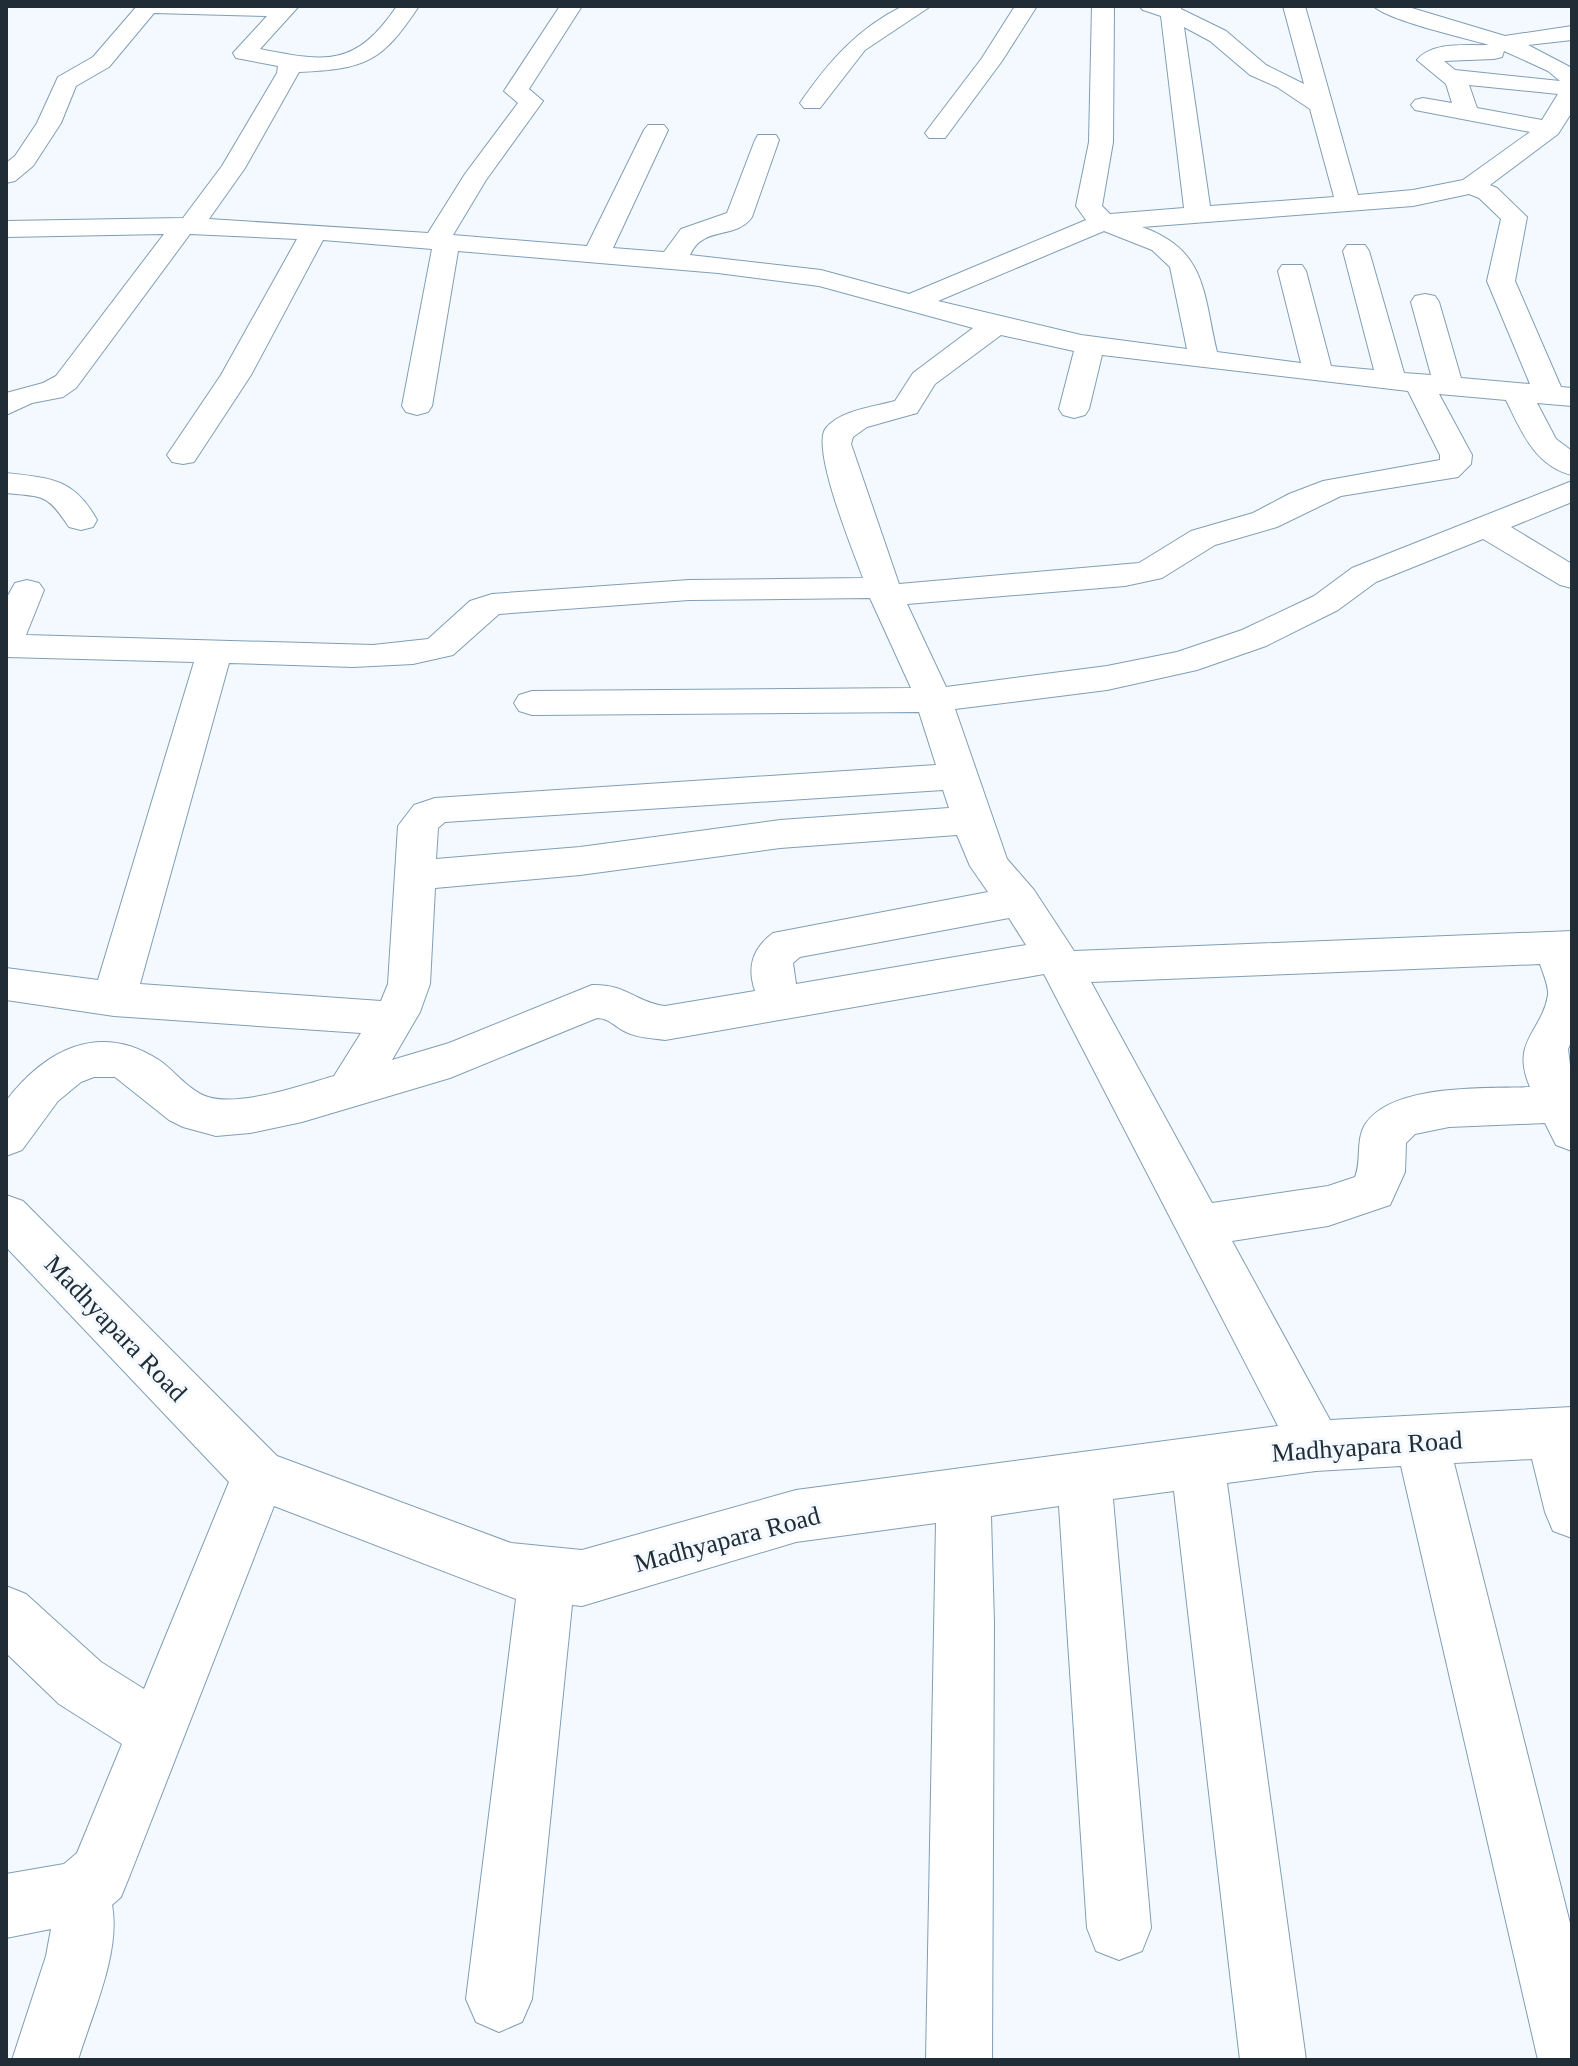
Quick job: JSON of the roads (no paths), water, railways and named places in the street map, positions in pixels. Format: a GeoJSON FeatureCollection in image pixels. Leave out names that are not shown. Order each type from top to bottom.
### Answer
{"type":"FeatureCollection","features":[{"type":"Feature","properties":{"kind":"street"},"geometry":{"type":"LineString","coordinates":[[6,176],[24,161],[49,123],[66,82],[101,62],[148,6],[286,8]]}},
{"type":"Feature","properties":{"kind":"street"},"geometry":{"type":"LineString","coordinates":[[290,66],[338,63],[371,54],[389,36],[408,6]]}},
{"type":"Feature","properties":{"kind":"street"},"geometry":{"type":"LineString","coordinates":[[417,406],[440,242],[512,124],[530,106],[531,101],[516,91],[571,6]]}},
{"type":"Feature","properties":{"kind":"street"},"geometry":{"type":"LineString","coordinates":[[812,103],[842,58],[858,42],[920,6]]}},
{"type":"Feature","properties":{"kind":"street"},"geometry":{"type":"LineString","coordinates":[[937,133],[991,61],[1026,6]]}},
{"type":"Feature","properties":{"kind":"street"},"geometry":{"type":"LineString","coordinates":[[1103,6],[1101,142],[1089,206],[1092,213],[1104,222],[1166,245],[1176,253],[1183,267],[1204,359]]}},
{"type":"Feature","properties":{"kind":"street"},"geometry":{"type":"LineString","coordinates":[[1294,6],[1348,203]]}},
{"type":"Feature","properties":{"kind":"street"},"geometry":{"type":"LineString","coordinates":[[1385,6],[1505,46],[1563,71],[1572,79]]}},
{"type":"Feature","properties":{"kind":"street"},"geometry":{"type":"LineString","coordinates":[[286,8],[244,53],[286,60],[290,66]]}},
{"type":"Feature","properties":{"kind":"street"},"geometry":{"type":"LineString","coordinates":[[1164,8],[1198,214]]}},
{"type":"Feature","properties":{"kind":"street"},"geometry":{"type":"LineString","coordinates":[[1164,8],[1218,36],[1258,70],[1319,104]]}},
{"type":"Feature","properties":{"kind":"street"},"geometry":{"type":"LineString","coordinates":[[1467,113],[1456,81],[1431,65],[1430,57],[1505,46],[1527,38],[1572,33]]}},
{"type":"Feature","properties":{"kind":"street"},"geometry":{"type":"LineString","coordinates":[[6,406],[16,397],[58,390],[66,382],[233,168],[264,118],[290,66]]}},
{"type":"Feature","properties":{"kind":"street"},"geometry":{"type":"LineString","coordinates":[[913,302],[1104,222],[1441,194],[1471,186],[1550,129],[1567,104],[1572,89],[1451,76]]}},
{"type":"Feature","properties":{"kind":"street"},"geometry":{"type":"LineString","coordinates":[[1423,105],[1550,129]]}},
{"type":"Feature","properties":{"kind":"street"},"geometry":{"type":"LineString","coordinates":[[596,255],[656,130]]}},
{"type":"Feature","properties":{"kind":"street"},"geometry":{"type":"LineString","coordinates":[[674,261],[682,239],[691,231],[734,221],[739,217],[767,140]]}},
{"type":"Feature","properties":{"kind":"street"},"geometry":{"type":"LineString","coordinates":[[1471,186],[1488,193],[1514,217],[1501,281],[1560,396]]}},
{"type":"Feature","properties":{"kind":"street"},"geometry":{"type":"LineString","coordinates":[[6,229],[187,226],[314,232],[674,261],[821,278],[997,326],[1090,345],[1318,373],[1560,396]]}},
{"type":"Feature","properties":{"kind":"street"},"geometry":{"type":"LineString","coordinates":[[183,455],[236,375],[314,232]]}},
{"type":"Feature","properties":{"kind":"street"},"geometry":{"type":"LineString","coordinates":[[6,646],[344,655],[433,650],[450,641],[476,610],[492,604],[689,590],[885,592],[1125,576],[1150,571],[1203,538],[1265,520],[1334,488],[1447,470],[1455,464],[1456,455],[1356,251]]}},
{"type":"Feature","properties":{"kind":"street"},"geometry":{"type":"LineString","coordinates":[[1292,271],[1318,373]]}},
{"type":"Feature","properties":{"kind":"street"},"geometry":{"type":"LineString","coordinates":[[1419,383],[1425,302]]}},
{"type":"Feature","properties":{"kind":"street"},"geometry":{"type":"LineString","coordinates":[[997,326],[969,343],[923,379],[906,407],[856,421],[838,433],[836,444],[848,488],[885,592],[934,700],[990,866],[1019,901],[1058,962],[1316,1446]]}},
{"type":"Feature","properties":{"kind":"street"},"geometry":{"type":"LineString","coordinates":[[1074,409],[1090,345]]}},
{"type":"Feature","properties":{"kind":"street"},"geometry":{"type":"LineString","coordinates":[[1516,391],[1543,444],[1572,466]]}},
{"type":"Feature","properties":{"kind":"street"},"geometry":{"type":"LineString","coordinates":[[6,483],[61,492],[74,505],[81,520]]}},
{"type":"Feature","properties":{"kind":"street"},"geometry":{"type":"LineString","coordinates":[[532,703],[934,700],[1107,678],[1184,662],[1254,638],[1326,603],[1364,575],[1572,491]]}},
{"type":"Feature","properties":{"kind":"street"},"geometry":{"type":"LineString","coordinates":[[1487,527],[1572,578]]}},
{"type":"Feature","properties":{"kind":"street"},"geometry":{"type":"LineString","coordinates":[[6,640],[27,590]]}},
{"type":"Feature","properties":{"kind":"street"},"geometry":{"type":"LineString","coordinates":[[114,999],[215,651]]}},
{"type":"Feature","properties":{"kind":"street"},"geometry":{"type":"LineString","coordinates":[[350,1089],[394,1019],[409,984],[418,826],[424,815],[432,811],[959,776]]}},
{"type":"Feature","properties":{"kind":"street"},"geometry":{"type":"LineString","coordinates":[[415,875],[580,861],[780,834],[972,820]]}},
{"type":"Feature","properties":{"kind":"street"},"geometry":{"type":"LineString","coordinates":[[781,1003],[770,966],[775,952],[788,944],[1019,901]]}},
{"type":"Feature","properties":{"kind":"street"},"geometry":{"type":"LineString","coordinates":[[6,1137],[52,1078],[92,1059],[113,1059],[152,1076],[184,1107],[212,1118],[244,1116],[444,1063],[592,1002],[611,1001],[641,1020],[665,1023],[1058,962],[1565,948],[1570,994],[1546,1049],[1547,1075],[1566,1118],[1449,1109],[1402,1118],[1383,1136],[1381,1172],[1373,1191],[1328,1206],[1199,1225]]}},
{"type":"Feature","properties":{"kind":"street"},"geometry":{"type":"LineString","coordinates":[[6,984],[114,999],[394,1019]]}},
{"type":"Feature","properties":{"kind":"street","name":"Madhyapara Road"},"geometry":{"type":"LineString","coordinates":[[6,1215],[259,1475],[511,1571],[582,1578],[796,1516],[1316,1446],[1562,1433]]}},
{"type":"Feature","properties":{"kind":"street"},"geometry":{"type":"LineString","coordinates":[[1562,1433],[1572,1512]]}},
{"type":"Feature","properties":{"kind":"street"},"geometry":{"type":"LineString","coordinates":[[1422,1440],[1571,2060]]}},
{"type":"Feature","properties":{"kind":"street"},"geometry":{"type":"LineString","coordinates":[[1197,1462],[1273,2060]]}},
{"type":"Feature","properties":{"kind":"street"},"geometry":{"type":"LineString","coordinates":[[6,1906],[78,1893],[99,1875],[259,1475]]}},
{"type":"Feature","properties":{"kind":"street"},"geometry":{"type":"LineString","coordinates":[[1084,1477],[1119,1928]]}},
{"type":"Feature","properties":{"kind":"street"},"geometry":{"type":"LineString","coordinates":[[959,2060],[965,1623],[963,1493]]}},
{"type":"Feature","properties":{"kind":"street"},"geometry":{"type":"LineString","coordinates":[[499,1999],[547,1575]]}},
{"type":"Feature","properties":{"kind":"street"},"geometry":{"type":"LineString","coordinates":[[6,1614],[80,1683],[156,1731]]}},
{"type":"Feature","properties":{"kind":"street"},"geometry":{"type":"LineString","coordinates":[[45,2060],[78,1956],[84,1925],[78,1893]]}}]}
